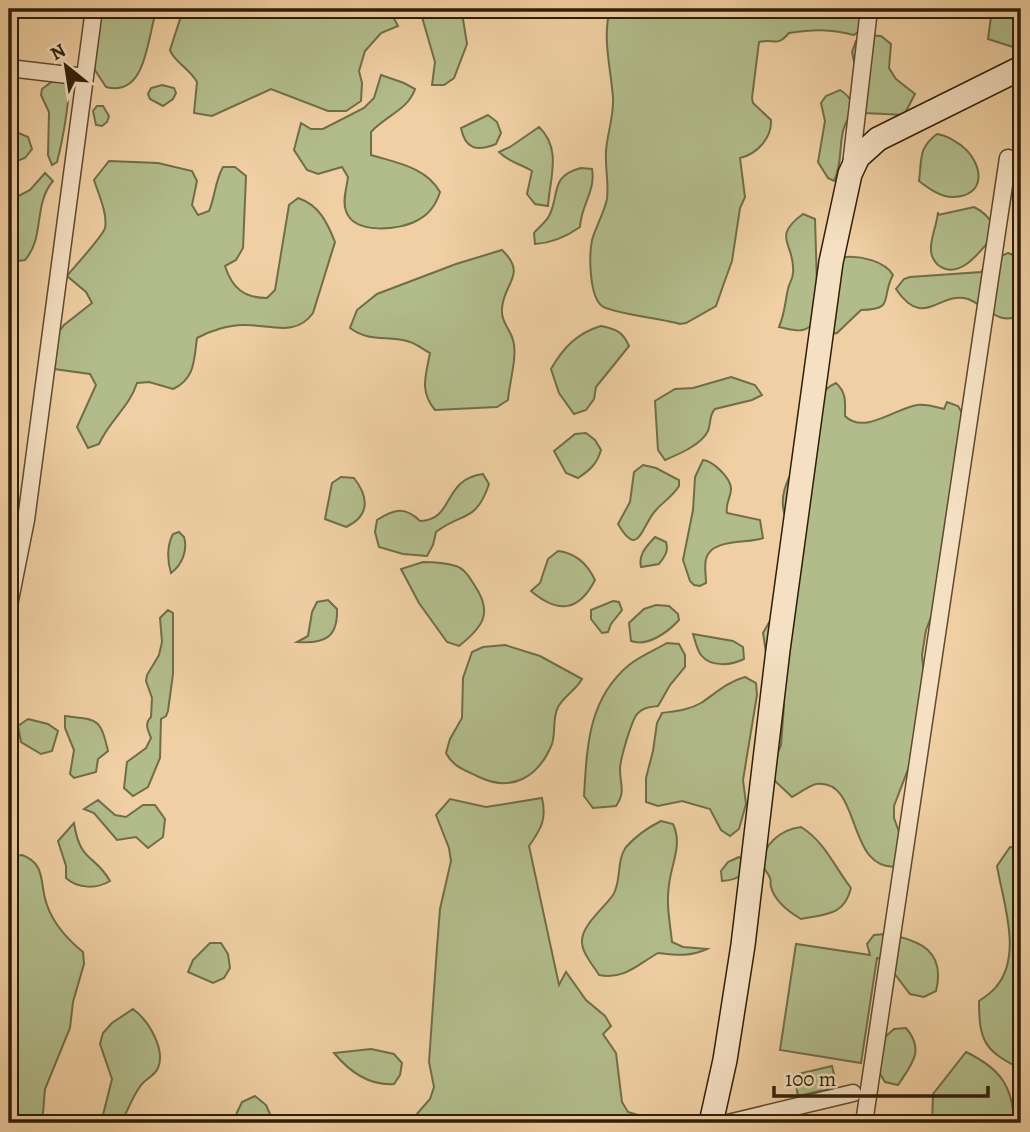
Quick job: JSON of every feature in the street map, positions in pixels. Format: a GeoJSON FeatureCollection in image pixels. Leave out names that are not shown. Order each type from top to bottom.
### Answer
{"type":"FeatureCollection","features":[{"type":"Feature","properties":{"kind":"street"},"geometry":{"type":"LineString","coordinates":[[9,602],[26,520],[94,9]]}},
{"type":"Feature","properties":{"kind":"street"},"geometry":{"type":"LineString","coordinates":[[711,1123],[725,1060],[743,945],[798,497],[831,262],[850,174],[869,9]]}},
{"type":"Feature","properties":{"kind":"street"},"geometry":{"type":"LineString","coordinates":[[9,68],[85,77]]}},
{"type":"Feature","properties":{"kind":"street"},"geometry":{"type":"LineString","coordinates":[[850,174],[858,157],[878,139],[1021,68]]}},
{"type":"Feature","properties":{"kind":"street"},"geometry":{"type":"LineString","coordinates":[[864,1123],[1008,158]]}},
{"type":"Feature","properties":{"kind":"street"},"geometry":{"type":"LineString","coordinates":[[728,1123],[853,1093]]}},
{"type":"Feature","properties":{"kind":"green space"},"geometry":{"type":"Polygon","coordinates":[[[99,9],[157,9],[144,61],[138,74],[130,83],[120,88],[106,87],[93,67],[99,9]]]}},
{"type":"Feature","properties":{"kind":"green space"},"geometry":{"type":"Polygon","coordinates":[[[186,9],[389,9],[398,26],[381,33],[365,51],[359,71],[362,83],[361,101],[346,111],[328,111],[271,89],[212,116],[194,113],[197,82],[174,58],[170,50],[182,13],[186,9]]]}},
{"type":"Feature","properties":{"kind":"green space"},"geometry":{"type":"Polygon","coordinates":[[[431,9],[454,10],[463,19],[467,44],[454,78],[444,85],[432,85],[435,62],[422,17],[431,9]]]}},
{"type":"Feature","properties":{"kind":"green space"},"geometry":{"type":"Polygon","coordinates":[[[610,9],[861,9],[863,28],[854,35],[807,31],[789,33],[778,41],[759,42],[752,98],[753,103],[771,120],[771,127],[762,144],[752,153],[740,158],[745,197],[740,208],[732,261],[716,306],[686,323],[607,309],[598,301],[592,285],[590,255],[592,240],[606,204],[606,151],[613,105],[607,42],[610,9]]]}},
{"type":"Feature","properties":{"kind":"green space"},"geometry":{"type":"Polygon","coordinates":[[[992,9],[1021,9],[1021,53],[1015,52],[1013,47],[988,39],[992,9]]]}},
{"type":"Feature","properties":{"kind":"green space"},"geometry":{"type":"Polygon","coordinates":[[[868,35],[881,36],[891,44],[889,68],[896,79],[915,94],[904,115],[865,113],[852,52],[856,41],[868,35]]]}},
{"type":"Feature","properties":{"kind":"green space"},"geometry":{"type":"Polygon","coordinates":[[[381,75],[415,89],[402,108],[371,132],[371,155],[419,171],[440,192],[431,209],[421,219],[388,228],[367,227],[351,219],[345,207],[348,177],[342,167],[318,174],[307,170],[294,150],[301,123],[311,129],[323,129],[364,108],[374,98],[381,75]]]}},
{"type":"Feature","properties":{"kind":"green space"},"geometry":{"type":"Polygon","coordinates":[[[57,78],[67,82],[68,97],[59,155],[57,162],[52,165],[48,155],[49,112],[41,95],[42,89],[57,78]]]}},
{"type":"Feature","properties":{"kind":"green space"},"geometry":{"type":"Polygon","coordinates":[[[162,85],[174,88],[176,93],[173,99],[163,106],[150,99],[148,94],[151,88],[162,85]]]}},
{"type":"Feature","properties":{"kind":"green space"},"geometry":{"type":"Polygon","coordinates":[[[840,90],[848,97],[851,107],[843,131],[834,181],[828,178],[818,162],[825,121],[821,103],[826,96],[840,90]]]}},
{"type":"Feature","properties":{"kind":"green space"},"geometry":{"type":"Polygon","coordinates":[[[97,106],[103,106],[109,116],[102,126],[96,125],[93,111],[97,106]]]}},
{"type":"Feature","properties":{"kind":"green space"},"geometry":{"type":"Polygon","coordinates":[[[488,115],[497,122],[501,133],[496,144],[483,148],[473,147],[465,140],[461,128],[488,115]]]}},
{"type":"Feature","properties":{"kind":"green space"},"geometry":{"type":"Polygon","coordinates":[[[539,127],[546,136],[552,154],[548,206],[535,204],[527,194],[532,171],[499,152],[539,127]]]}},
{"type":"Feature","properties":{"kind":"green space"},"geometry":{"type":"Polygon","coordinates":[[[9,129],[28,137],[32,149],[25,158],[9,164],[9,129]]]}},
{"type":"Feature","properties":{"kind":"green space"},"geometry":{"type":"Polygon","coordinates":[[[937,134],[962,146],[974,161],[978,178],[972,191],[953,197],[930,189],[919,181],[924,149],[937,134]]]}},
{"type":"Feature","properties":{"kind":"green space"},"geometry":{"type":"Polygon","coordinates":[[[109,161],[158,163],[192,171],[197,181],[192,205],[198,215],[209,211],[223,167],[235,167],[246,176],[243,248],[236,260],[225,266],[235,286],[245,294],[267,298],[275,290],[289,205],[298,198],[312,205],[321,215],[335,242],[313,313],[306,320],[299,325],[282,328],[233,326],[197,338],[194,361],[186,380],[173,389],[149,382],[137,383],[130,399],[99,444],[88,448],[77,427],[96,385],[90,374],[43,365],[43,353],[64,325],[92,303],[86,292],[67,276],[105,228],[104,210],[94,180],[109,161]]]}},
{"type":"Feature","properties":{"kind":"green space"},"geometry":{"type":"Polygon","coordinates":[[[581,168],[592,169],[593,177],[580,227],[559,239],[535,244],[534,233],[549,216],[560,181],[564,176],[581,168]]]}},
{"type":"Feature","properties":{"kind":"green space"},"geometry":{"type":"Polygon","coordinates":[[[45,173],[53,181],[43,200],[35,242],[25,260],[9,262],[9,201],[30,190],[45,173]]]}},
{"type":"Feature","properties":{"kind":"green space"},"geometry":{"type":"Polygon","coordinates":[[[974,207],[988,218],[995,234],[970,262],[962,267],[946,269],[938,265],[932,256],[931,246],[938,212],[938,215],[974,207]]]}},
{"type":"Feature","properties":{"kind":"green space"},"geometry":{"type":"Polygon","coordinates":[[[803,214],[815,219],[818,318],[809,327],[796,330],[779,327],[793,273],[786,236],[793,222],[803,214]]]}},
{"type":"Feature","properties":{"kind":"green space"},"geometry":{"type":"Polygon","coordinates":[[[502,250],[510,259],[514,273],[502,309],[514,346],[508,400],[497,407],[435,410],[425,389],[430,353],[402,340],[358,333],[350,328],[357,310],[377,294],[502,250]]]}},
{"type":"Feature","properties":{"kind":"green space"},"geometry":{"type":"Polygon","coordinates":[[[1008,253],[1021,258],[1021,314],[1013,318],[1000,317],[968,299],[958,298],[923,308],[915,307],[896,289],[904,279],[910,277],[981,272],[989,261],[1008,253]]]}},
{"type":"Feature","properties":{"kind":"green space"},"geometry":{"type":"Polygon","coordinates":[[[846,257],[872,260],[893,275],[883,305],[861,310],[837,333],[831,334],[840,261],[846,257]]]}},
{"type":"Feature","properties":{"kind":"green space"},"geometry":{"type":"Polygon","coordinates":[[[601,326],[618,332],[629,346],[596,387],[594,399],[586,410],[574,414],[559,393],[551,369],[572,342],[601,326]]]}},
{"type":"Feature","properties":{"kind":"green space"},"geometry":{"type":"Polygon","coordinates":[[[731,377],[755,385],[762,395],[715,409],[705,436],[665,460],[658,450],[655,401],[675,389],[693,388],[731,377]]]}},
{"type":"Feature","properties":{"kind":"green space"},"geometry":{"type":"Polygon","coordinates":[[[836,383],[844,394],[845,416],[853,421],[870,422],[917,405],[944,409],[947,402],[958,406],[964,422],[956,447],[947,576],[926,630],[922,655],[926,695],[917,746],[894,806],[894,818],[903,843],[901,866],[883,865],[870,857],[842,796],[831,786],[816,784],[792,797],[775,781],[771,769],[781,745],[784,705],[769,672],[763,633],[782,600],[785,516],[783,497],[788,479],[805,444],[817,398],[836,383]]]}},
{"type":"Feature","properties":{"kind":"green space"},"geometry":{"type":"Polygon","coordinates":[[[586,433],[595,440],[601,450],[593,466],[578,478],[566,473],[554,451],[575,434],[586,433]]]}},
{"type":"Feature","properties":{"kind":"green space"},"geometry":{"type":"Polygon","coordinates":[[[703,460],[712,463],[728,480],[731,492],[727,513],[760,520],[763,538],[722,545],[709,552],[705,568],[706,583],[700,586],[690,581],[683,560],[693,510],[695,477],[703,460]]]}},
{"type":"Feature","properties":{"kind":"green space"},"geometry":{"type":"Polygon","coordinates":[[[643,465],[656,468],[679,480],[679,486],[656,510],[635,540],[625,534],[618,524],[630,502],[634,472],[643,465]]]}},
{"type":"Feature","properties":{"kind":"green space"},"geometry":{"type":"Polygon","coordinates":[[[483,474],[489,484],[479,505],[436,532],[427,556],[403,554],[379,547],[375,532],[377,520],[399,511],[409,513],[420,521],[431,519],[445,507],[461,483],[470,477],[483,474]]]}},
{"type":"Feature","properties":{"kind":"green space"},"geometry":{"type":"Polygon","coordinates":[[[341,477],[354,478],[362,492],[365,505],[354,523],[346,527],[325,519],[332,483],[341,477]]]}},
{"type":"Feature","properties":{"kind":"green space"},"geometry":{"type":"Polygon","coordinates":[[[179,532],[184,537],[185,552],[171,573],[168,558],[170,543],[173,534],[179,532]]]}},
{"type":"Feature","properties":{"kind":"green space"},"geometry":{"type":"Polygon","coordinates":[[[655,537],[666,542],[666,554],[659,564],[641,567],[642,554],[655,537]]]}},
{"type":"Feature","properties":{"kind":"green space"},"geometry":{"type":"Polygon","coordinates":[[[558,551],[580,560],[595,580],[581,599],[566,606],[550,603],[531,591],[540,583],[548,559],[558,551]]]}},
{"type":"Feature","properties":{"kind":"green space"},"geometry":{"type":"Polygon","coordinates":[[[423,562],[459,567],[469,577],[480,596],[483,619],[459,646],[447,642],[419,603],[401,569],[423,562]]]}},
{"type":"Feature","properties":{"kind":"green space"},"geometry":{"type":"Polygon","coordinates":[[[328,600],[337,609],[332,633],[315,642],[297,642],[308,636],[312,612],[317,602],[328,600]]]}},
{"type":"Feature","properties":{"kind":"green space"},"geometry":{"type":"Polygon","coordinates":[[[613,601],[619,602],[622,610],[608,632],[602,633],[591,619],[591,610],[613,601]]]}},
{"type":"Feature","properties":{"kind":"green space"},"geometry":{"type":"Polygon","coordinates":[[[656,605],[669,606],[678,614],[679,620],[651,640],[631,641],[629,623],[644,609],[656,605]]]}},
{"type":"Feature","properties":{"kind":"green space"},"geometry":{"type":"Polygon","coordinates":[[[168,610],[173,613],[173,674],[168,711],[161,719],[160,758],[148,787],[133,796],[124,788],[127,762],[146,748],[151,738],[147,725],[151,717],[152,698],[146,681],[159,655],[162,642],[160,618],[168,610]]]}},
{"type":"Feature","properties":{"kind":"green space"},"geometry":{"type":"Polygon","coordinates":[[[693,634],[733,641],[743,647],[744,659],[728,664],[710,662],[700,653],[693,634]]]}},
{"type":"Feature","properties":{"kind":"green space"},"geometry":{"type":"Polygon","coordinates":[[[667,643],[679,644],[685,655],[685,667],[658,706],[643,710],[636,716],[622,757],[622,792],[616,806],[593,808],[584,796],[589,742],[598,708],[615,678],[629,665],[667,643]]]}},
{"type":"Feature","properties":{"kind":"green space"},"geometry":{"type":"Polygon","coordinates":[[[505,645],[540,656],[582,679],[558,707],[552,744],[540,765],[523,778],[503,783],[464,770],[452,762],[446,753],[450,739],[462,718],[463,678],[472,652],[483,647],[505,645]]]}},
{"type":"Feature","properties":{"kind":"green space"},"geometry":{"type":"Polygon","coordinates":[[[745,677],[756,683],[757,695],[743,780],[746,804],[739,829],[730,836],[721,830],[710,809],[682,801],[658,806],[646,802],[646,778],[657,723],[662,713],[701,703],[727,685],[745,677]]]}},
{"type":"Feature","properties":{"kind":"green space"},"geometry":{"type":"Polygon","coordinates":[[[65,716],[91,720],[100,726],[108,751],[98,759],[96,772],[74,778],[70,774],[74,750],[65,728],[65,716]]]}},
{"type":"Feature","properties":{"kind":"green space"},"geometry":{"type":"Polygon","coordinates":[[[28,719],[48,724],[58,731],[52,751],[41,754],[21,742],[18,726],[28,719]]]}},
{"type":"Feature","properties":{"kind":"green space"},"geometry":{"type":"Polygon","coordinates":[[[542,798],[542,824],[529,846],[559,985],[566,972],[586,1000],[605,1016],[611,1026],[603,1034],[616,1053],[622,1102],[628,1112],[664,1123],[409,1123],[430,1099],[434,1087],[429,1062],[437,947],[440,909],[451,861],[449,848],[436,815],[450,799],[486,807],[542,798]]]}},
{"type":"Feature","properties":{"kind":"green space"},"geometry":{"type":"Polygon","coordinates":[[[98,800],[115,815],[126,817],[143,805],[155,805],[165,819],[163,837],[148,848],[136,837],[117,840],[94,813],[84,809],[98,800]]]}},
{"type":"Feature","properties":{"kind":"green space"},"geometry":{"type":"Polygon","coordinates":[[[661,821],[673,824],[677,839],[668,892],[672,942],[683,947],[707,949],[677,955],[658,953],[623,973],[599,975],[583,949],[583,934],[616,889],[621,858],[626,847],[642,832],[661,821]]]}},
{"type":"Feature","properties":{"kind":"green space"},"geometry":{"type":"Polygon","coordinates":[[[74,823],[84,852],[110,881],[88,887],[66,878],[66,866],[58,841],[74,823]]]}},
{"type":"Feature","properties":{"kind":"green space"},"geometry":{"type":"Polygon","coordinates":[[[801,827],[823,847],[851,888],[839,909],[801,919],[779,902],[771,887],[763,859],[774,839],[801,827]]]}},
{"type":"Feature","properties":{"kind":"green space"},"geometry":{"type":"Polygon","coordinates":[[[1010,847],[1021,848],[1021,1069],[999,1057],[986,1044],[979,1015],[979,1001],[996,987],[1008,960],[1009,928],[997,866],[1010,847]]]}},
{"type":"Feature","properties":{"kind":"green space"},"geometry":{"type":"Polygon","coordinates":[[[22,855],[39,869],[53,919],[83,952],[84,964],[73,1002],[70,1028],[45,1089],[43,1113],[38,1123],[24,1120],[9,1109],[9,857],[22,855]]]}},
{"type":"Feature","properties":{"kind":"green space"},"geometry":{"type":"Polygon","coordinates":[[[739,857],[749,863],[744,871],[736,878],[722,881],[721,871],[728,862],[739,857]]]}},
{"type":"Feature","properties":{"kind":"green space"},"geometry":{"type":"Polygon","coordinates":[[[886,934],[910,940],[928,950],[937,966],[936,991],[924,997],[910,994],[884,960],[877,958],[861,1063],[780,1050],[796,944],[870,955],[867,944],[874,935],[886,934]]]}},
{"type":"Feature","properties":{"kind":"green space"},"geometry":{"type":"Polygon","coordinates":[[[210,943],[221,943],[228,954],[230,968],[224,978],[213,983],[188,972],[193,960],[210,943]]]}},
{"type":"Feature","properties":{"kind":"green space"},"geometry":{"type":"Polygon","coordinates":[[[133,1009],[154,1036],[160,1060],[156,1071],[136,1092],[121,1123],[107,1123],[103,1115],[112,1079],[100,1044],[103,1033],[112,1023],[133,1009]]]}},
{"type":"Feature","properties":{"kind":"green space"},"geometry":{"type":"Polygon","coordinates":[[[906,1028],[915,1043],[914,1057],[898,1085],[885,1082],[879,1072],[885,1037],[894,1029],[906,1028]]]}},
{"type":"Feature","properties":{"kind":"green space"},"geometry":{"type":"Polygon","coordinates":[[[371,1049],[394,1054],[402,1063],[400,1075],[394,1084],[376,1083],[360,1076],[334,1053],[371,1049]]]}},
{"type":"Feature","properties":{"kind":"green space"},"geometry":{"type":"Polygon","coordinates":[[[966,1052],[987,1064],[1002,1079],[1011,1098],[1014,1123],[932,1123],[933,1094],[966,1052]]]}},
{"type":"Feature","properties":{"kind":"green space"},"geometry":{"type":"Polygon","coordinates":[[[832,1066],[837,1087],[798,1096],[794,1075],[832,1066]]]}},
{"type":"Feature","properties":{"kind":"green space"},"geometry":{"type":"Polygon","coordinates":[[[255,1096],[266,1105],[274,1123],[232,1123],[242,1102],[255,1096]]]}}]}
